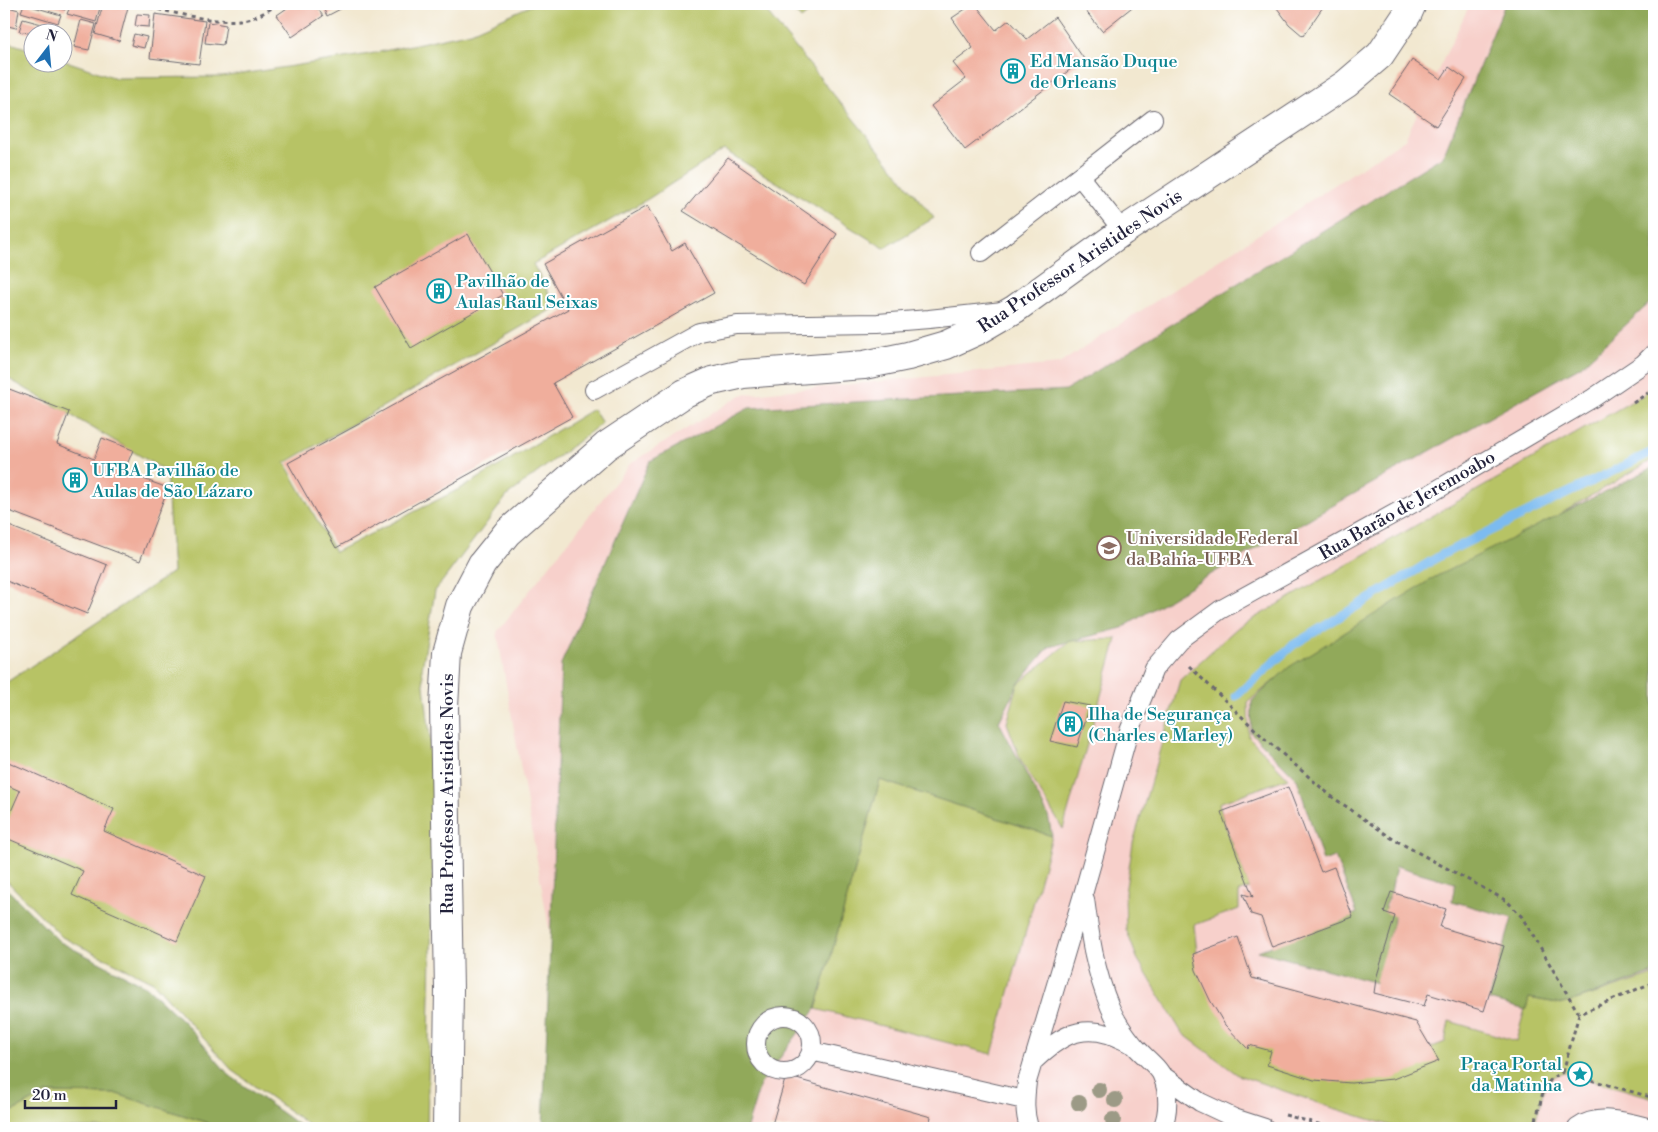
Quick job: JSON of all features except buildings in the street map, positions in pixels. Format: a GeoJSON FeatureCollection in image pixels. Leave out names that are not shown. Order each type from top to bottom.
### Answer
{"type":"FeatureCollection","features":[{"type":"Feature","properties":{"kind":"street","name":"Rua Professor Aristides Novis"},"geometry":{"type":"LineString","coordinates":[[447,1128],[449,990],[444,698],[447,653],[460,606],[482,564],[507,534],[606,446],[685,393],[712,381],[743,374],[864,365],[908,356],[946,345],[979,330],[1015,309],[1123,231],[1346,84],[1380,55],[1412,4]]}},
{"type":"Feature","properties":{"kind":"lane"},"geometry":{"type":"LineString","coordinates":[[981,253],[1153,119]]}},
{"type":"Feature","properties":{"kind":"lane"},"geometry":{"type":"LineString","coordinates":[[1080,177],[1123,231]]}},
{"type":"Feature","properties":{"kind":"lane"},"geometry":{"type":"LineString","coordinates":[[594,390],[699,332],[715,328],[737,325],[929,319],[1015,309]]}},
{"type":"Feature","properties":{"kind":"lane","name":"Rua Barão de Jeremoabo"},"geometry":{"type":"LineString","coordinates":[[1265,1128],[1234,1118],[1200,1102],[1162,1075],[1134,1045],[1111,1009],[1098,978],[1090,939],[1084,891],[1129,731],[1142,695],[1154,670],[1179,640],[1220,610],[1428,495],[1593,398],[1642,364],[1654,353]]}},
{"type":"Feature","properties":{"kind":"lane"},"geometry":{"type":"LineString","coordinates":[[1029,1128],[1024,1100],[1028,1082],[1084,891]]}},
{"type":"Feature","properties":{"kind":"lane"},"geometry":{"type":"LineString","coordinates":[[1034,1060],[1050,1045],[1067,1035],[1085,1031],[1108,1034],[1134,1045]]}},
{"type":"Feature","properties":{"kind":"lane"},"geometry":{"type":"LineString","coordinates":[[811,1051],[1024,1100]]}},
{"type":"Feature","properties":{"kind":"lane"},"geometry":{"type":"LineString","coordinates":[[1162,1075],[1168,1104],[1162,1128]]}},
{"type":"Feature","properties":{"kind":"lane"},"geometry":{"type":"LineString","coordinates":[[1577,1128],[1585,1122],[1605,1118],[1651,1128]]}},
{"type":"Feature","properties":{"kind":"path"},"geometry":{"type":"LineString","coordinates":[[135,4],[186,15],[230,21],[249,19],[268,11],[278,4]]}},
{"type":"Feature","properties":{"kind":"path"},"geometry":{"type":"LineString","coordinates":[[1633,403],[1654,387]]}},
{"type":"Feature","properties":{"kind":"path"},"geometry":{"type":"LineString","coordinates":[[1186,663],[1264,738],[1331,796],[1393,839],[1507,901],[1522,917],[1579,1014],[1564,1072]]}},
{"type":"Feature","properties":{"kind":"path"},"geometry":{"type":"LineString","coordinates":[[1579,1014],[1654,982]]}},
{"type":"Feature","properties":{"kind":"path"},"geometry":{"type":"LineString","coordinates":[[1534,1128],[1544,1088],[1552,1078],[1564,1072],[1654,1098]]}},
{"type":"Feature","properties":{"kind":"path"},"geometry":{"type":"LineString","coordinates":[[1285,1115],[1333,1128]]}},
{"type":"Feature","properties":{"kind":"shaded area","name":"Universidade Federal da Bahia-UFBA"},"geometry":{"type":"Polygon","coordinates":[[[1470,4],[1654,4],[1654,1128],[573,1128],[568,1037],[497,632],[630,464],[741,395],[1059,364],[1405,139],[1470,4]]]}},
{"type":"Feature","properties":{"kind":"green space"},"geometry":{"type":"Polygon","coordinates":[[[534,4],[760,4],[934,218],[884,248],[724,150],[648,199],[533,264],[556,307],[285,463],[335,552],[469,484],[593,409],[602,423],[507,496],[435,591],[422,669],[435,778],[427,1128],[313,1128],[232,1070],[153,982],[62,937],[4,878],[4,684],[173,572],[166,471],[4,376],[4,41],[22,47],[22,72],[72,72],[72,63],[116,78],[222,77],[370,54],[471,32],[534,4]]]}},
{"type":"Feature","properties":{"kind":"green space"},"geometry":{"type":"Polygon","coordinates":[[[788,4],[820,4],[801,19],[788,4]]]}},
{"type":"Feature","properties":{"kind":"green space"},"geometry":{"type":"Polygon","coordinates":[[[1505,4],[1654,4],[1654,299],[1581,366],[1199,581],[1122,628],[1049,647],[1018,684],[999,722],[1048,815],[1052,836],[880,780],[816,1009],[760,1085],[747,1128],[543,1128],[561,664],[650,461],[749,408],[1066,390],[1443,156],[1505,4]]]}},
{"type":"Feature","properties":{"kind":"green space"},"geometry":{"type":"Polygon","coordinates":[[[1654,382],[1654,459],[1271,683],[1248,702],[1249,737],[1288,778],[1219,803],[1223,820],[1250,888],[1239,891],[1239,909],[1194,925],[1197,953],[1399,1060],[1445,1042],[1449,1021],[1516,1041],[1528,998],[1563,1004],[1654,975],[1654,1098],[1563,1072],[1552,1078],[1544,1088],[1534,1128],[1398,1128],[1238,1075],[1182,1033],[1137,958],[1126,929],[1125,893],[1133,843],[1180,680],[1237,628],[1643,395],[1654,382]]]}},
{"type":"Feature","properties":{"kind":"green space"},"geometry":{"type":"Polygon","coordinates":[[[1654,467],[1654,973],[1563,1004],[1529,998],[1526,1010],[1489,1000],[1512,918],[1452,901],[1455,883],[1396,866],[1391,892],[1384,907],[1396,910],[1377,983],[1258,951],[1357,913],[1335,857],[1323,861],[1297,779],[1251,733],[1252,701],[1289,667],[1435,577],[1654,467]]]}},
{"type":"Feature","properties":{"kind":"green space"},"geometry":{"type":"Polygon","coordinates":[[[1117,639],[1063,829],[1021,761],[1007,723],[1018,684],[1070,641],[1117,639]]]}},
{"type":"Feature","properties":{"kind":"green space"},"geometry":{"type":"Polygon","coordinates":[[[880,780],[1052,836],[992,1054],[816,1009],[880,780]]]}},
{"type":"Feature","properties":{"kind":"green space"},"geometry":{"type":"Polygon","coordinates":[[[4,886],[60,942],[147,987],[186,1024],[229,1075],[303,1128],[215,1128],[208,1123],[117,1094],[47,1093],[4,1116],[4,886]]]}},
{"type":"Feature","properties":{"kind":"green space"},"geometry":{"type":"Polygon","coordinates":[[[47,1093],[117,1094],[208,1123],[215,1128],[4,1128],[4,1116],[47,1093]]]}},
{"type":"Feature","properties":{"kind":"waterway"},"geometry":{"type":"LineString","coordinates":[[1236,696],[1293,645],[1443,554],[1654,451]]}},
{"type":"Feature","properties":{"kind":"place","name":"Ed Mansão Duque de Orleans"},"geometry":{"type":"Point","coordinates":[1013,71]}},
{"type":"Feature","properties":{"kind":"place","name":"Pavilhão de Aulas Raul Seixas"},"geometry":{"type":"Point","coordinates":[439,291]}},
{"type":"Feature","properties":{"kind":"place","name":"UFBA Pavilhão de Aulas de São Lázaro"},"geometry":{"type":"Point","coordinates":[75,480]}},
{"type":"Feature","properties":{"kind":"place","name":"Universidade Federal da Bahia-UFBA"},"geometry":{"type":"Point","coordinates":[1109,548]}},
{"type":"Feature","properties":{"kind":"place","name":"Ilha de Segurança (Charles e Marley)"},"geometry":{"type":"Point","coordinates":[1070,724]}},
{"type":"Feature","properties":{"kind":"place","name":"Praça Portal da Matinha"},"geometry":{"type":"Point","coordinates":[1580,1074]}}]}
